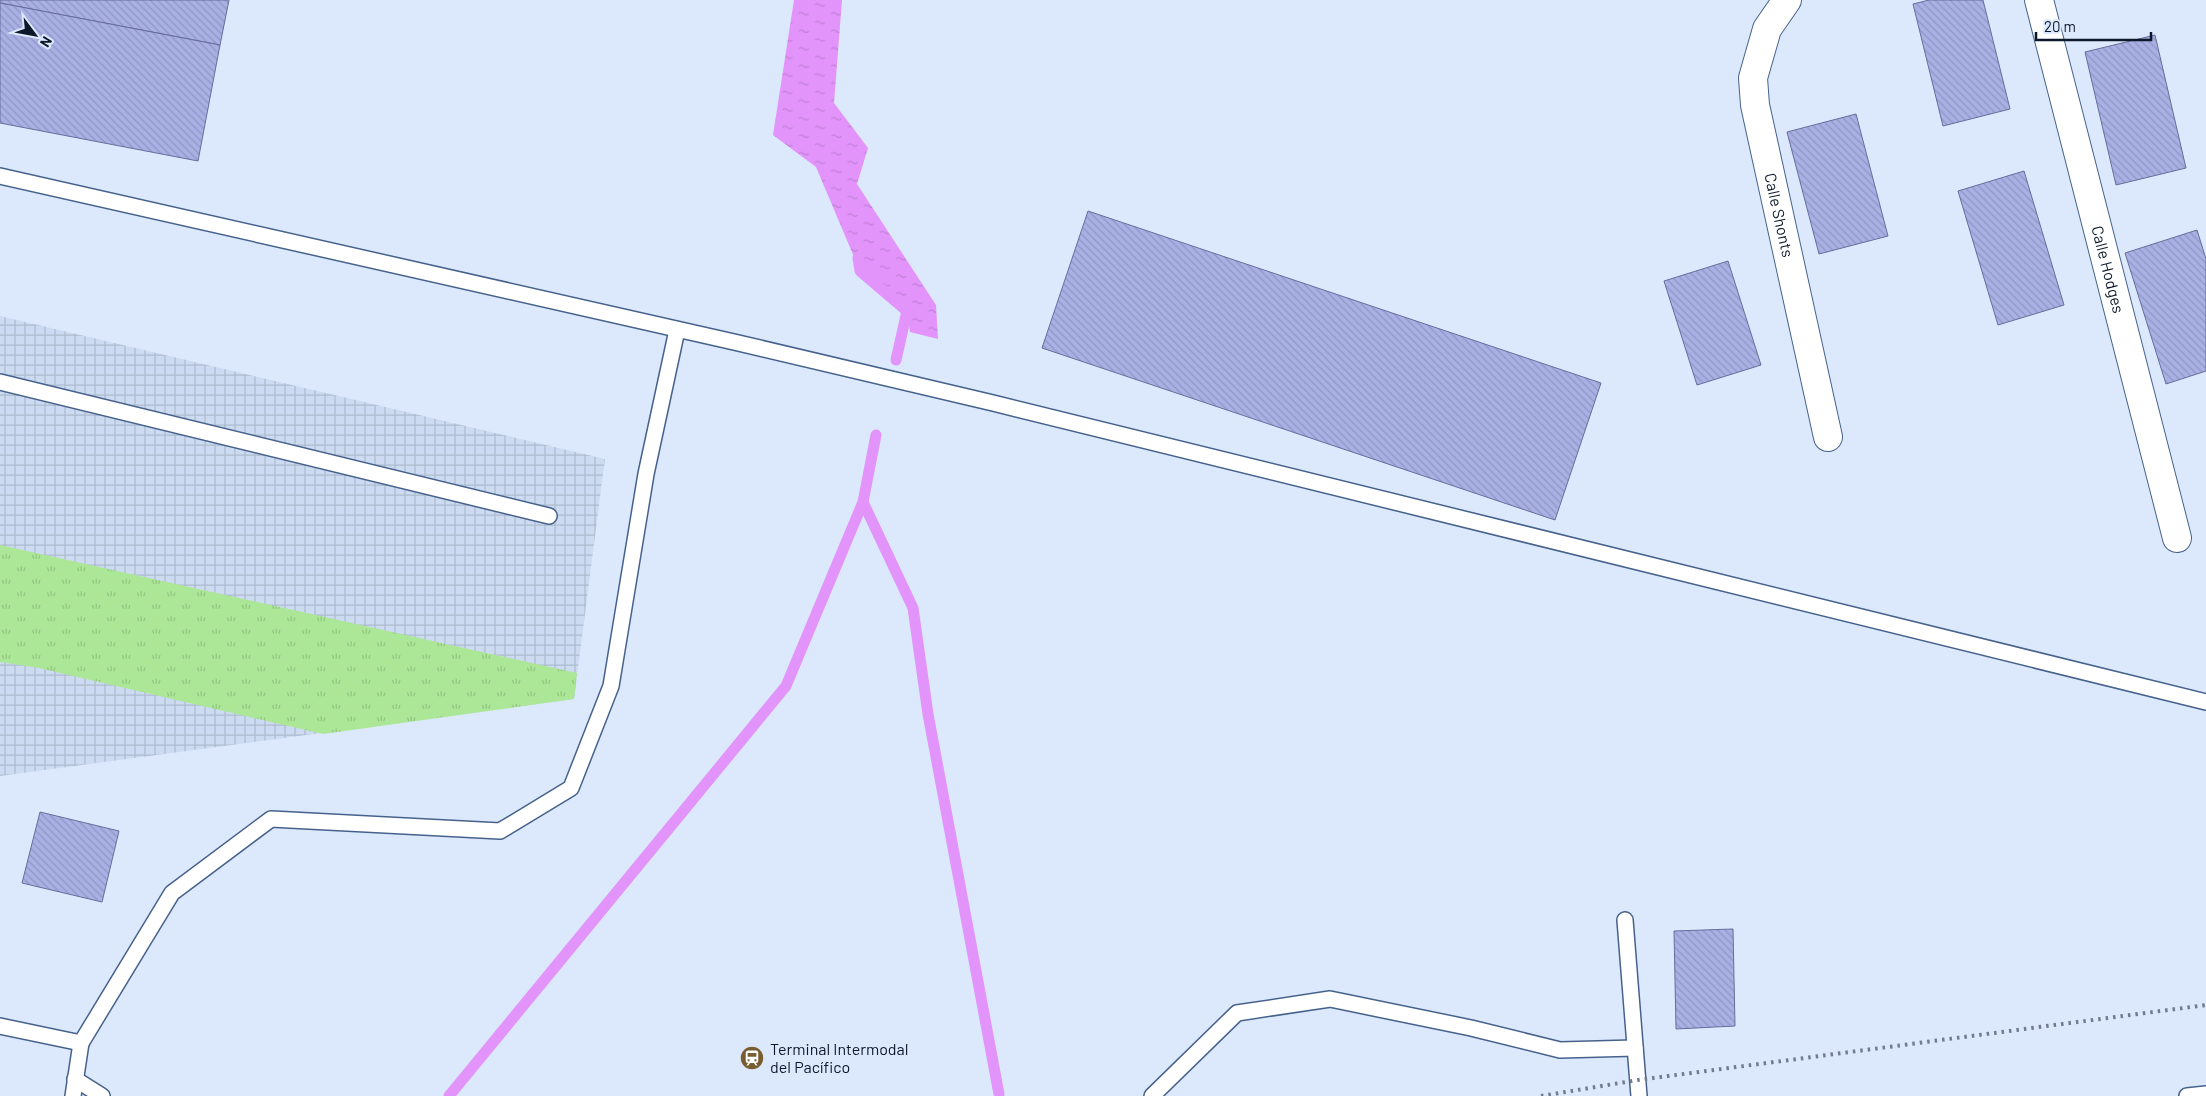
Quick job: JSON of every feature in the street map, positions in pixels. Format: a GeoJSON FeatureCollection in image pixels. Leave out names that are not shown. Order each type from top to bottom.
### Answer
{"type":"FeatureCollection","features":[{"type":"Feature","properties":{"kind":"street","name":"Calle Shonts"},"geometry":{"type":"LineString","coordinates":[[1787,0],[1767,29],[1753,78],[1755,105],[1828,437]]}},
{"type":"Feature","properties":{"kind":"street","name":"Calle Hodges"},"geometry":{"type":"LineString","coordinates":[[2039,0],[2177,538]]}},
{"type":"Feature","properties":{"kind":"lane"},"geometry":{"type":"LineString","coordinates":[[0,176],[992,402],[2206,702]]}},
{"type":"Feature","properties":{"kind":"lane"},"geometry":{"type":"LineString","coordinates":[[73,1096],[81,1043],[172,893],[271,819],[500,831],[571,788],[611,686],[646,474],[677,330]]}},
{"type":"Feature","properties":{"kind":"lane"},"geometry":{"type":"LineString","coordinates":[[0,382],[549,516]]}},
{"type":"Feature","properties":{"kind":"lane"},"geometry":{"type":"LineString","coordinates":[[1624,920],[1639,1096]]}},
{"type":"Feature","properties":{"kind":"lane"},"geometry":{"type":"LineString","coordinates":[[1152,1096],[1237,1013],[1330,999],[1471,1028],[1560,1050],[1635,1048]]}},
{"type":"Feature","properties":{"kind":"lane"},"geometry":{"type":"LineString","coordinates":[[0,1026],[81,1043]]}},
{"type":"Feature","properties":{"kind":"lane"},"geometry":{"type":"LineString","coordinates":[[75,1079],[102,1096]]}},
{"type":"Feature","properties":{"kind":"lane"},"geometry":{"type":"LineString","coordinates":[[2187,1096],[2206,1094]]}},
{"type":"Feature","properties":{"kind":"shaded area"},"geometry":{"type":"Polygon","coordinates":[[[0,316],[605,459],[574,699],[0,776],[0,316]]]}},
{"type":"Feature","properties":{"kind":"green space"},"geometry":{"type":"Polygon","coordinates":[[[0,545],[577,673],[574,699],[323,734],[39,668],[0,662],[0,545]]]}},
{"type":"Feature","properties":{"kind":"water"},"geometry":{"type":"Polygon","coordinates":[[[794,0],[842,0],[834,103],[868,148],[857,184],[936,305],[938,339],[910,332],[907,311],[860,271],[816,167],[773,135],[794,0]]]}},
{"type":"Feature","properties":{"kind":"building"},"geometry":{"type":"Polygon","coordinates":[[[0,0],[229,0],[220,45],[0,3],[0,0]]]}},
{"type":"Feature","properties":{"kind":"building"},"geometry":{"type":"Polygon","coordinates":[[[1929,0],[1983,0],[2010,109],[1943,126],[1913,4],[1929,0]]]}},
{"type":"Feature","properties":{"kind":"building"},"geometry":{"type":"Polygon","coordinates":[[[0,3],[220,45],[198,161],[0,123],[0,3]]]}},
{"type":"Feature","properties":{"kind":"building"},"geometry":{"type":"Polygon","coordinates":[[[2155,35],[2186,168],[2116,185],[2085,52],[2155,35]]]}},
{"type":"Feature","properties":{"kind":"building"},"geometry":{"type":"Polygon","coordinates":[[[1856,114],[1888,236],[1819,254],[1787,132],[1856,114]]]}},
{"type":"Feature","properties":{"kind":"building"},"geometry":{"type":"Polygon","coordinates":[[[2024,171],[2064,305],[1998,325],[1958,191],[2024,171]]]}},
{"type":"Feature","properties":{"kind":"building"},"geometry":{"type":"Polygon","coordinates":[[[1088,211],[1601,383],[1555,520],[1042,348],[1088,211]]]}},
{"type":"Feature","properties":{"kind":"building"},"geometry":{"type":"Polygon","coordinates":[[[2197,230],[2206,259],[2206,371],[2166,384],[2125,253],[2197,230]]]}},
{"type":"Feature","properties":{"kind":"building"},"geometry":{"type":"Polygon","coordinates":[[[1728,261],[1761,365],[1697,385],[1664,281],[1728,261]]]}},
{"type":"Feature","properties":{"kind":"building"},"geometry":{"type":"Polygon","coordinates":[[[40,812],[119,831],[102,902],[22,883],[40,812]]]}},
{"type":"Feature","properties":{"kind":"building"},"geometry":{"type":"Polygon","coordinates":[[[1733,929],[1735,1026],[1676,1029],[1674,931],[1733,929]]]}},
{"type":"Feature","properties":{"kind":"waterway"},"geometry":{"type":"LineString","coordinates":[[858,258],[860,271],[907,311],[896,360]]}},
{"type":"Feature","properties":{"kind":"waterway"},"geometry":{"type":"LineString","coordinates":[[449,1096],[786,686],[863,502],[876,435]]}},
{"type":"Feature","properties":{"kind":"waterway"},"geometry":{"type":"LineString","coordinates":[[863,502],[913,608],[928,714],[999,1094]]}},
{"type":"Feature","properties":{"kind":"railway"},"geometry":{"type":"LineString","coordinates":[[1541,1096],[1638,1080],[2206,1005]]}},
{"type":"Feature","properties":{"kind":"place","name":"Terminal Intermodal del Pacífico"},"geometry":{"type":"Point","coordinates":[752,1058]}}]}
